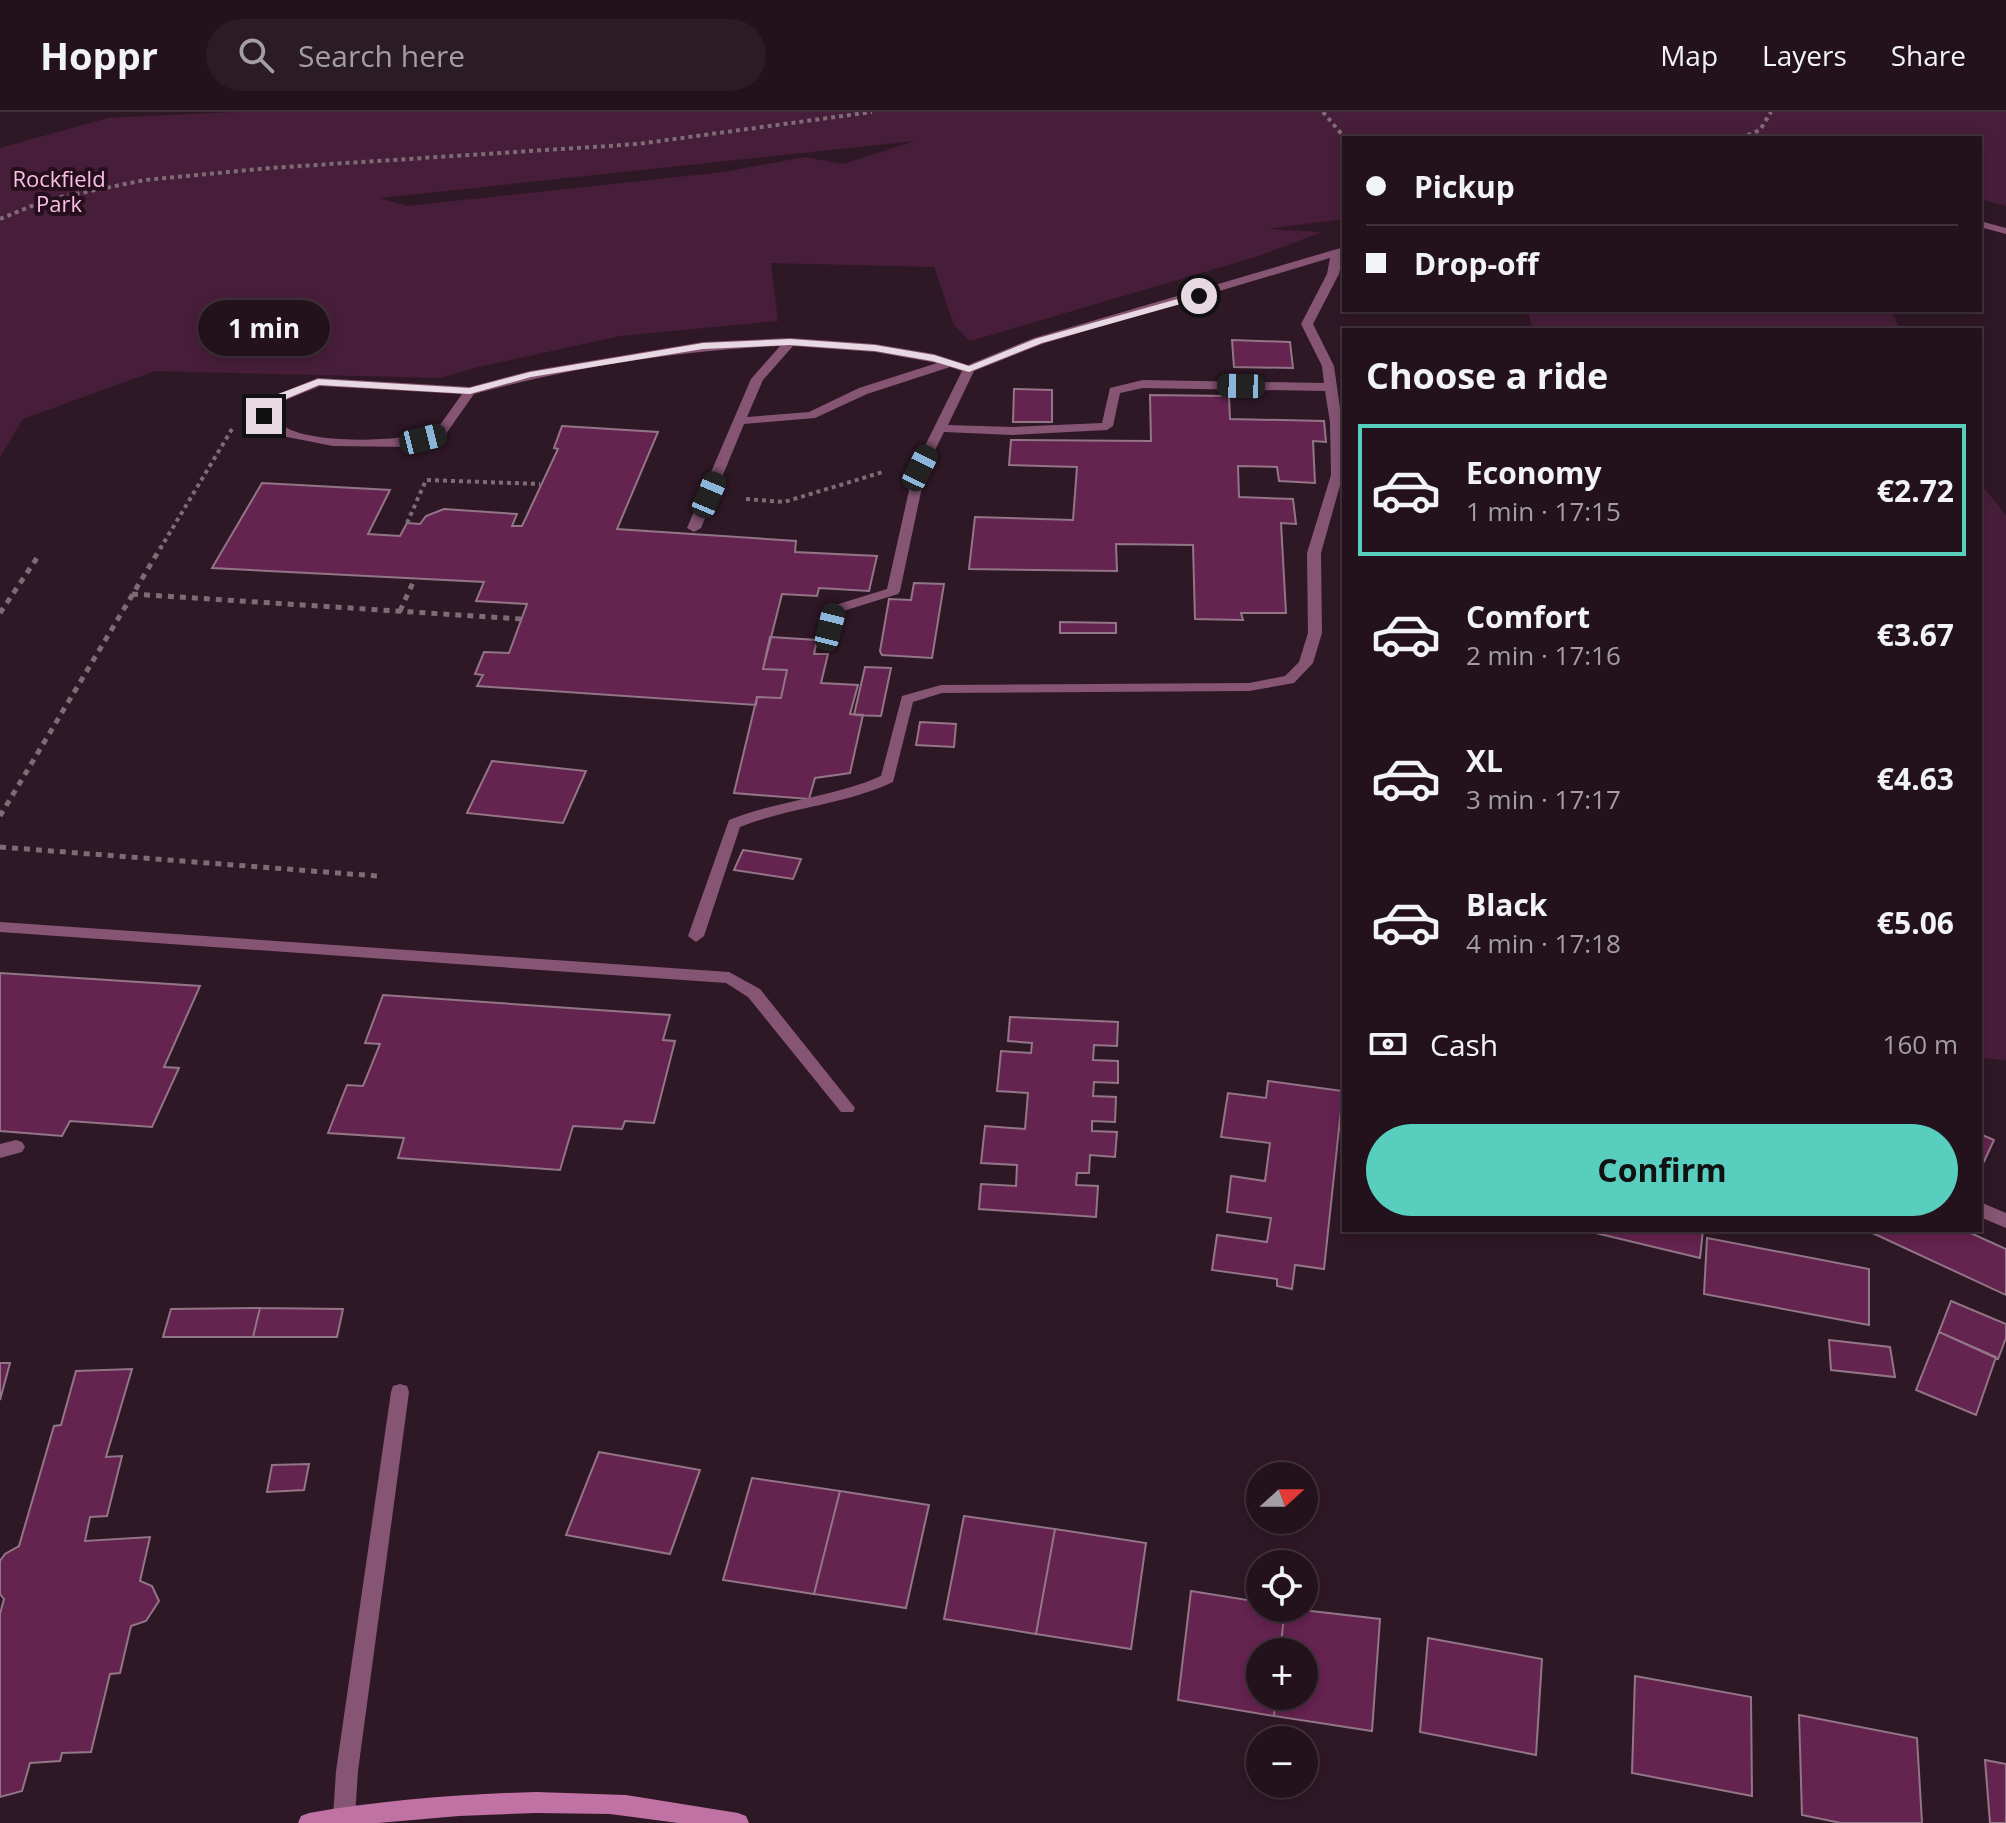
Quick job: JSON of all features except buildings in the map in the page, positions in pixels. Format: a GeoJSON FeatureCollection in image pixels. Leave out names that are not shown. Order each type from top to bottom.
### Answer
{"type":"FeatureCollection","features":[{"type":"Feature","properties":{"kind":"main road"},"geometry":{"type":"LineString","coordinates":[[309,1823],[344,1817],[491,1805],[611,1804],[738,1823]]}},
{"type":"Feature","properties":{"kind":"street"},"geometry":{"type":"LineString","coordinates":[[1982,225],[2006,231]]}},
{"type":"Feature","properties":{"kind":"street"},"geometry":{"type":"LineString","coordinates":[[470,391],[439,435],[407,443],[333,442],[309,438],[286,433],[264,416],[277,399],[318,382],[470,391],[530,375],[703,346],[790,342],[875,348],[969,369],[1038,341],[1199,296],[1341,251]]}},
{"type":"Feature","properties":{"kind":"street"},"geometry":{"type":"LineString","coordinates":[[696,936],[734,824],[782,806],[863,792],[888,779],[907,699],[941,689],[1249,687],[1289,680],[1306,663],[1315,633],[1314,553],[1337,475],[1336,422],[1328,366],[1307,324],[1333,274],[1341,251]]}},
{"type":"Feature","properties":{"kind":"street"},"geometry":{"type":"LineString","coordinates":[[694,528],[757,379],[790,342]]}},
{"type":"Feature","properties":{"kind":"street"},"geometry":{"type":"LineString","coordinates":[[739,421],[811,415],[863,391],[949,363]]}},
{"type":"Feature","properties":{"kind":"street"},"geometry":{"type":"LineString","coordinates":[[826,643],[834,610],[893,591],[920,468],[969,369]]}},
{"type":"Feature","properties":{"kind":"street"},"geometry":{"type":"LineString","coordinates":[[940,428],[1013,431],[1107,426],[1114,391],[1143,384],[1331,387]]}},
{"type":"Feature","properties":{"kind":"street"},"geometry":{"type":"LineString","coordinates":[[0,927],[729,978],[754,993],[847,1108]]}},
{"type":"Feature","properties":{"kind":"street"},"geometry":{"type":"LineString","coordinates":[[1982,1210],[2006,1221]]}},
{"type":"Feature","properties":{"kind":"street"},"geometry":{"type":"LineString","coordinates":[[344,1817],[347,1771],[400,1392]]}},
{"type":"Feature","properties":{"kind":"path"},"geometry":{"type":"LineString","coordinates":[[0,219],[46,200],[145,180],[270,168],[638,144],[872,112]]}},
{"type":"Feature","properties":{"kind":"path"},"geometry":{"type":"LineString","coordinates":[[1323,112],[1343,136]]}},
{"type":"Feature","properties":{"kind":"path"},"geometry":{"type":"LineString","coordinates":[[1747,136],[1767,124],[1771,112]]}},
{"type":"Feature","properties":{"kind":"path"},"geometry":{"type":"LineString","coordinates":[[0,816],[235,425]]}},
{"type":"Feature","properties":{"kind":"path"},"geometry":{"type":"LineString","coordinates":[[709,495],[784,502],[812,496],[898,467],[920,468]]}},
{"type":"Feature","properties":{"kind":"path"},"geometry":{"type":"LineString","coordinates":[[407,523],[426,480],[540,484]]}},
{"type":"Feature","properties":{"kind":"path"},"geometry":{"type":"LineString","coordinates":[[0,613],[37,558]]}},
{"type":"Feature","properties":{"kind":"path"},"geometry":{"type":"LineString","coordinates":[[400,611],[415,578]]}},
{"type":"Feature","properties":{"kind":"path"},"geometry":{"type":"LineString","coordinates":[[132,594],[521,619]]}},
{"type":"Feature","properties":{"kind":"path"},"geometry":{"type":"LineString","coordinates":[[0,847],[377,876]]}},
{"type":"Feature","properties":{"kind":"green space","name":"Rockfield Park"},"geometry":{"type":"Polygon","coordinates":[[[235,112],[2006,112],[2006,206],[1982,200],[1982,136],[1342,136],[1342,219],[1267,229],[1322,232],[1259,256],[970,341],[954,325],[934,267],[771,263],[778,321],[620,336],[440,378],[155,371],[23,419],[0,457],[0,148],[108,118],[235,112]],[[915,141],[380,198],[407,206],[724,172],[805,157],[843,164],[915,141]]]}},
{"type":"Feature","properties":{"kind":"green space"},"geometry":{"type":"Polygon","coordinates":[[[1528,312],[1892,312],[1899,328],[1532,328],[1528,312]]]}},
{"type":"Feature","properties":{"kind":"green space"},"geometry":{"type":"Polygon","coordinates":[[[1982,485],[2006,515],[2006,1060],[1982,1058],[1982,485]]]}},
{"type":"Feature","properties":{"kind":"route"},"geometry":{"type":"LineString","coordinates":[[264,416],[277,399],[318,382],[470,391],[530,375],[703,346],[790,342],[875,348],[934,358],[969,369],[1038,341],[1199,296]]}}]}
